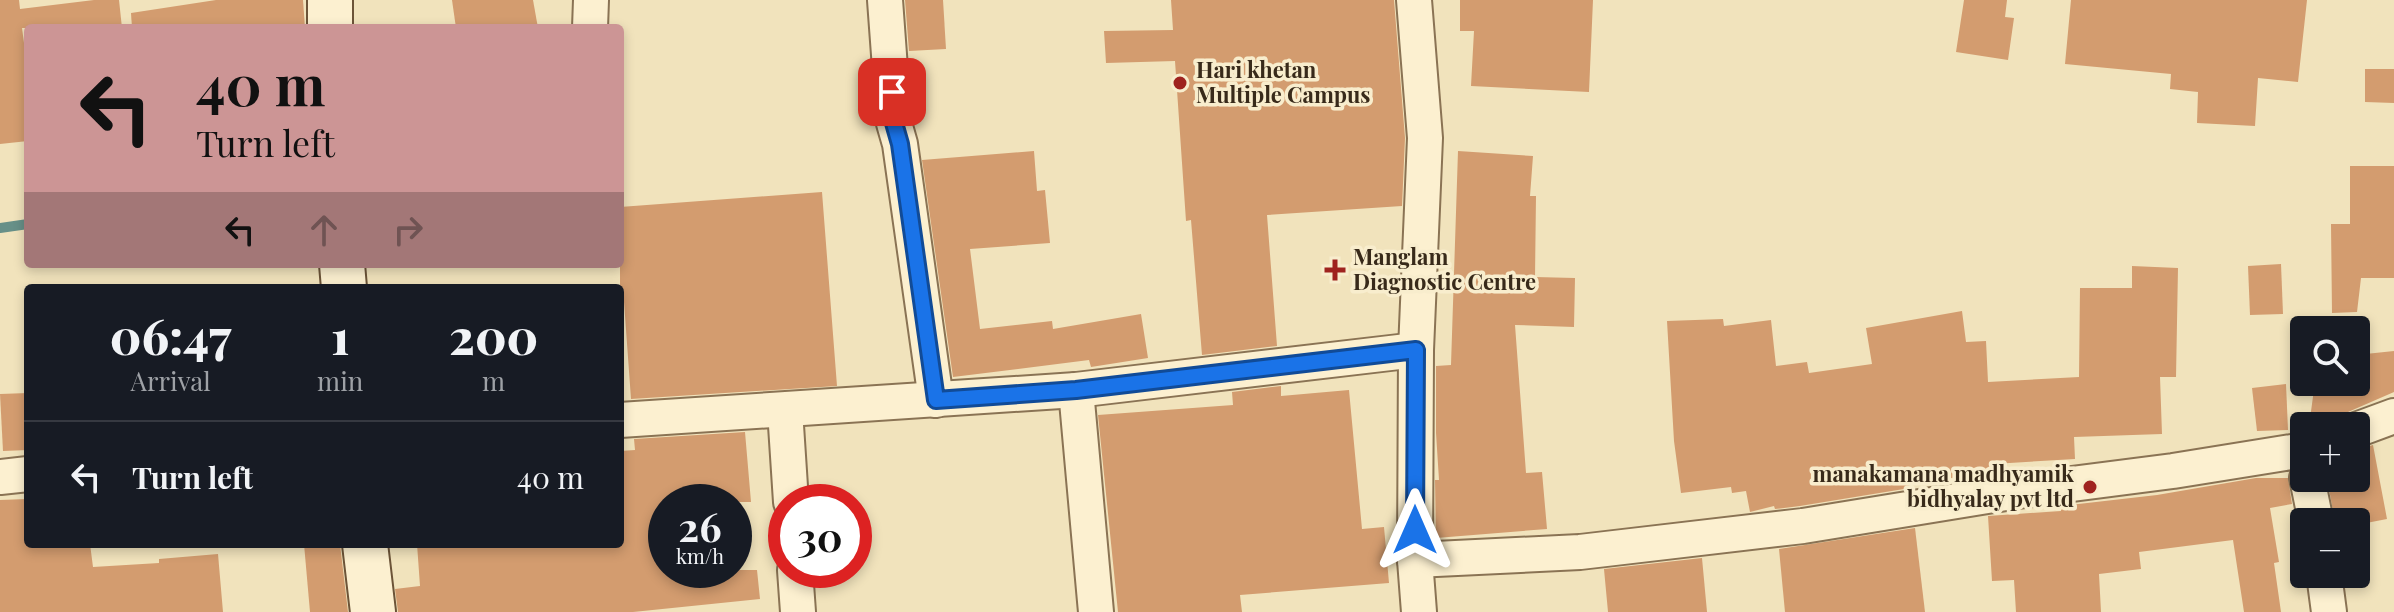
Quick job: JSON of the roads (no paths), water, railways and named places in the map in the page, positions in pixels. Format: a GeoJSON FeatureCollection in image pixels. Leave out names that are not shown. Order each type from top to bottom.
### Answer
{"type":"FeatureCollection","features":[{"type":"Feature","properties":{"kind":"street"},"geometry":{"type":"LineString","coordinates":[[330,0],[330,24]]}},
{"type":"Feature","properties":{"kind":"street"},"geometry":{"type":"LineString","coordinates":[[590,24],[591,0]]}},
{"type":"Feature","properties":{"kind":"street"},"geometry":{"type":"LineString","coordinates":[[885,0],[894,123],[900,144],[936,400]]}},
{"type":"Feature","properties":{"kind":"street"},"geometry":{"type":"LineString","coordinates":[[1414,0],[1425,138],[1416,350],[1415,560],[1419,612]]}},
{"type":"Feature","properties":{"kind":"street"},"geometry":{"type":"LineString","coordinates":[[624,420],[1076,390],[1416,350]]}},
{"type":"Feature","properties":{"kind":"street"},"geometry":{"type":"LineString","coordinates":[[1076,390],[1096,612]]}},
{"type":"Feature","properties":{"kind":"street"},"geometry":{"type":"LineString","coordinates":[[785,410],[790,484]]}},
{"type":"Feature","properties":{"kind":"street"},"geometry":{"type":"LineString","coordinates":[[1415,560],[1580,552],[1803,526],[2018,491],[2173,471],[2290,462]]}},
{"type":"Feature","properties":{"kind":"street"},"geometry":{"type":"LineString","coordinates":[[0,477],[24,474]]}},
{"type":"Feature","properties":{"kind":"street"},"geometry":{"type":"LineString","coordinates":[[365,548],[373,612]]}},
{"type":"Feature","properties":{"kind":"street"},"geometry":{"type":"LineString","coordinates":[[796,588],[798,612]]}},
{"type":"Feature","properties":{"kind":"street"},"geometry":{"type":"LineString","coordinates":[[2326,588],[2329,612]]}},
{"type":"Feature","properties":{"kind":"waterway"},"geometry":{"type":"LineString","coordinates":[[0,228],[24,225]]}},
{"type":"Feature","properties":{"kind":"place","name":"Hari khetan Multiple Campus"},"geometry":{"type":"Point","coordinates":[1180,83]}},
{"type":"Feature","properties":{"kind":"place","name":"Manglam Diagnostic Centre"},"geometry":{"type":"Point","coordinates":[1335,270]}},
{"type":"Feature","properties":{"kind":"place","name":"manakamana madhyamik bidhyalay pvt ltd"},"geometry":{"type":"Point","coordinates":[2090,487]}}]}
